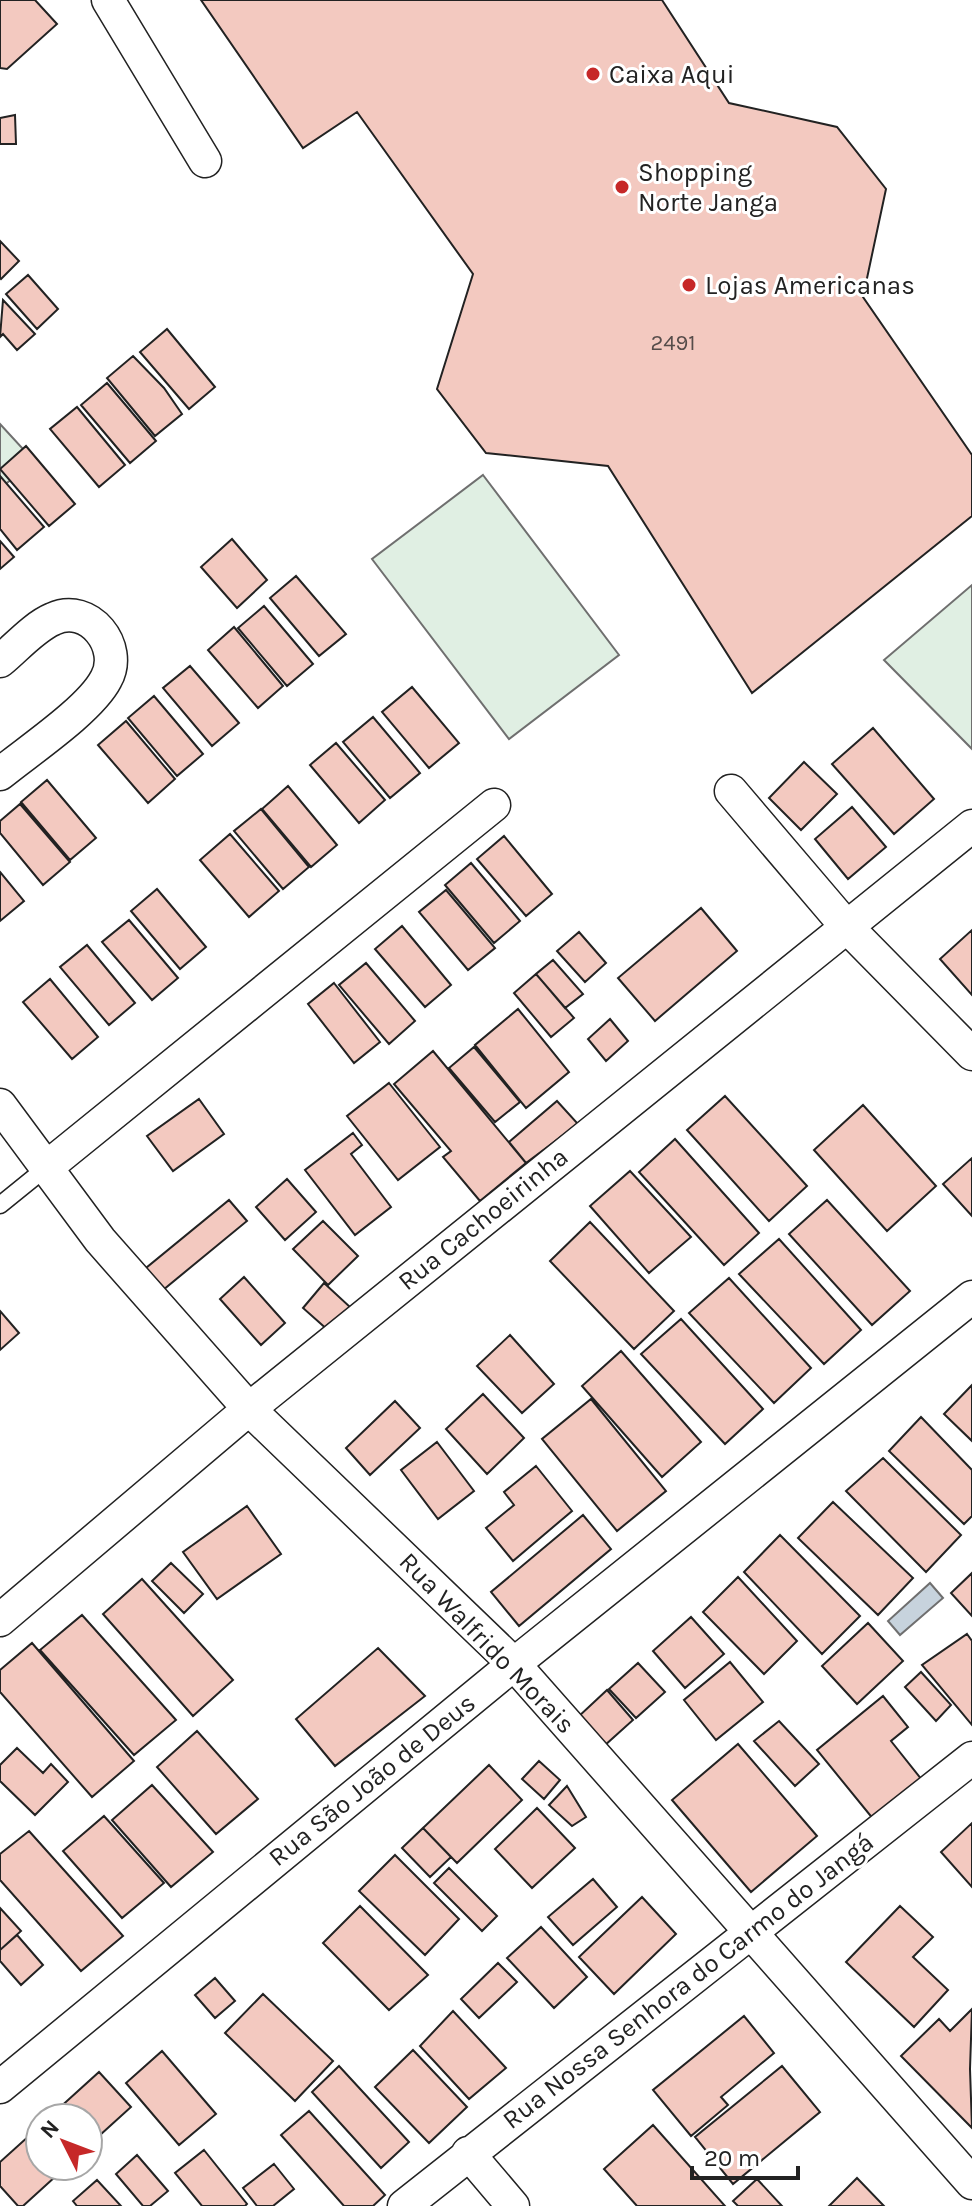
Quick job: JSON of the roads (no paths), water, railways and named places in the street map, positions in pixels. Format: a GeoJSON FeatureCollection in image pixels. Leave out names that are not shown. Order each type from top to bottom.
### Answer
{"type":"FeatureCollection","features":[{"type":"Feature","properties":{"kind":"street"},"geometry":{"type":"LineString","coordinates":[[108,0],[205,161]]}},
{"type":"Feature","properties":{"kind":"street"},"geometry":{"type":"LineString","coordinates":[[0,661],[54,618],[73,615],[87,618],[99,629],[112,659],[107,678],[92,698],[0,774]]}},
{"type":"Feature","properties":{"kind":"street"},"geometry":{"type":"LineString","coordinates":[[731,791],[846,926],[972,1054]]}},
{"type":"Feature","properties":{"kind":"street"},"geometry":{"type":"LineString","coordinates":[[47,1167],[494,805]]}},
{"type":"Feature","properties":{"kind":"street","name":"Rua Cachoeirinha"},"geometry":{"type":"LineString","coordinates":[[0,1620],[249,1409],[972,826]]}},
{"type":"Feature","properties":{"kind":"street","name":"Rua Walfrido Morais"},"geometry":{"type":"LineString","coordinates":[[0,1105],[100,1240],[249,1409],[514,1664],[972,2183]]}},
{"type":"Feature","properties":{"kind":"street","name":"Rua São João de Deus"},"geometry":{"type":"LineString","coordinates":[[0,2087],[514,1664],[972,1297]]}},
{"type":"Feature","properties":{"kind":"street","name":"Rua Nossa Senhora do Carmo do Jangá"},"geometry":{"type":"LineString","coordinates":[[404,2206],[972,1758]]}},
{"type":"Feature","properties":{"kind":"street"},"geometry":{"type":"LineString","coordinates":[[468,2153],[513,2206]]}},
{"type":"Feature","properties":{"kind":"lane"},"geometry":{"type":"LineString","coordinates":[[0,1205],[47,1167]]}},
{"type":"Feature","properties":{"kind":"place","name":"Caixa Aqui"},"geometry":{"type":"Point","coordinates":[593,74]}},
{"type":"Feature","properties":{"kind":"place","name":"Shopping Norte Janga"},"geometry":{"type":"Point","coordinates":[622,187]}},
{"type":"Feature","properties":{"kind":"place","name":"Lojas Americanas"},"geometry":{"type":"Point","coordinates":[689,285]}}]}
